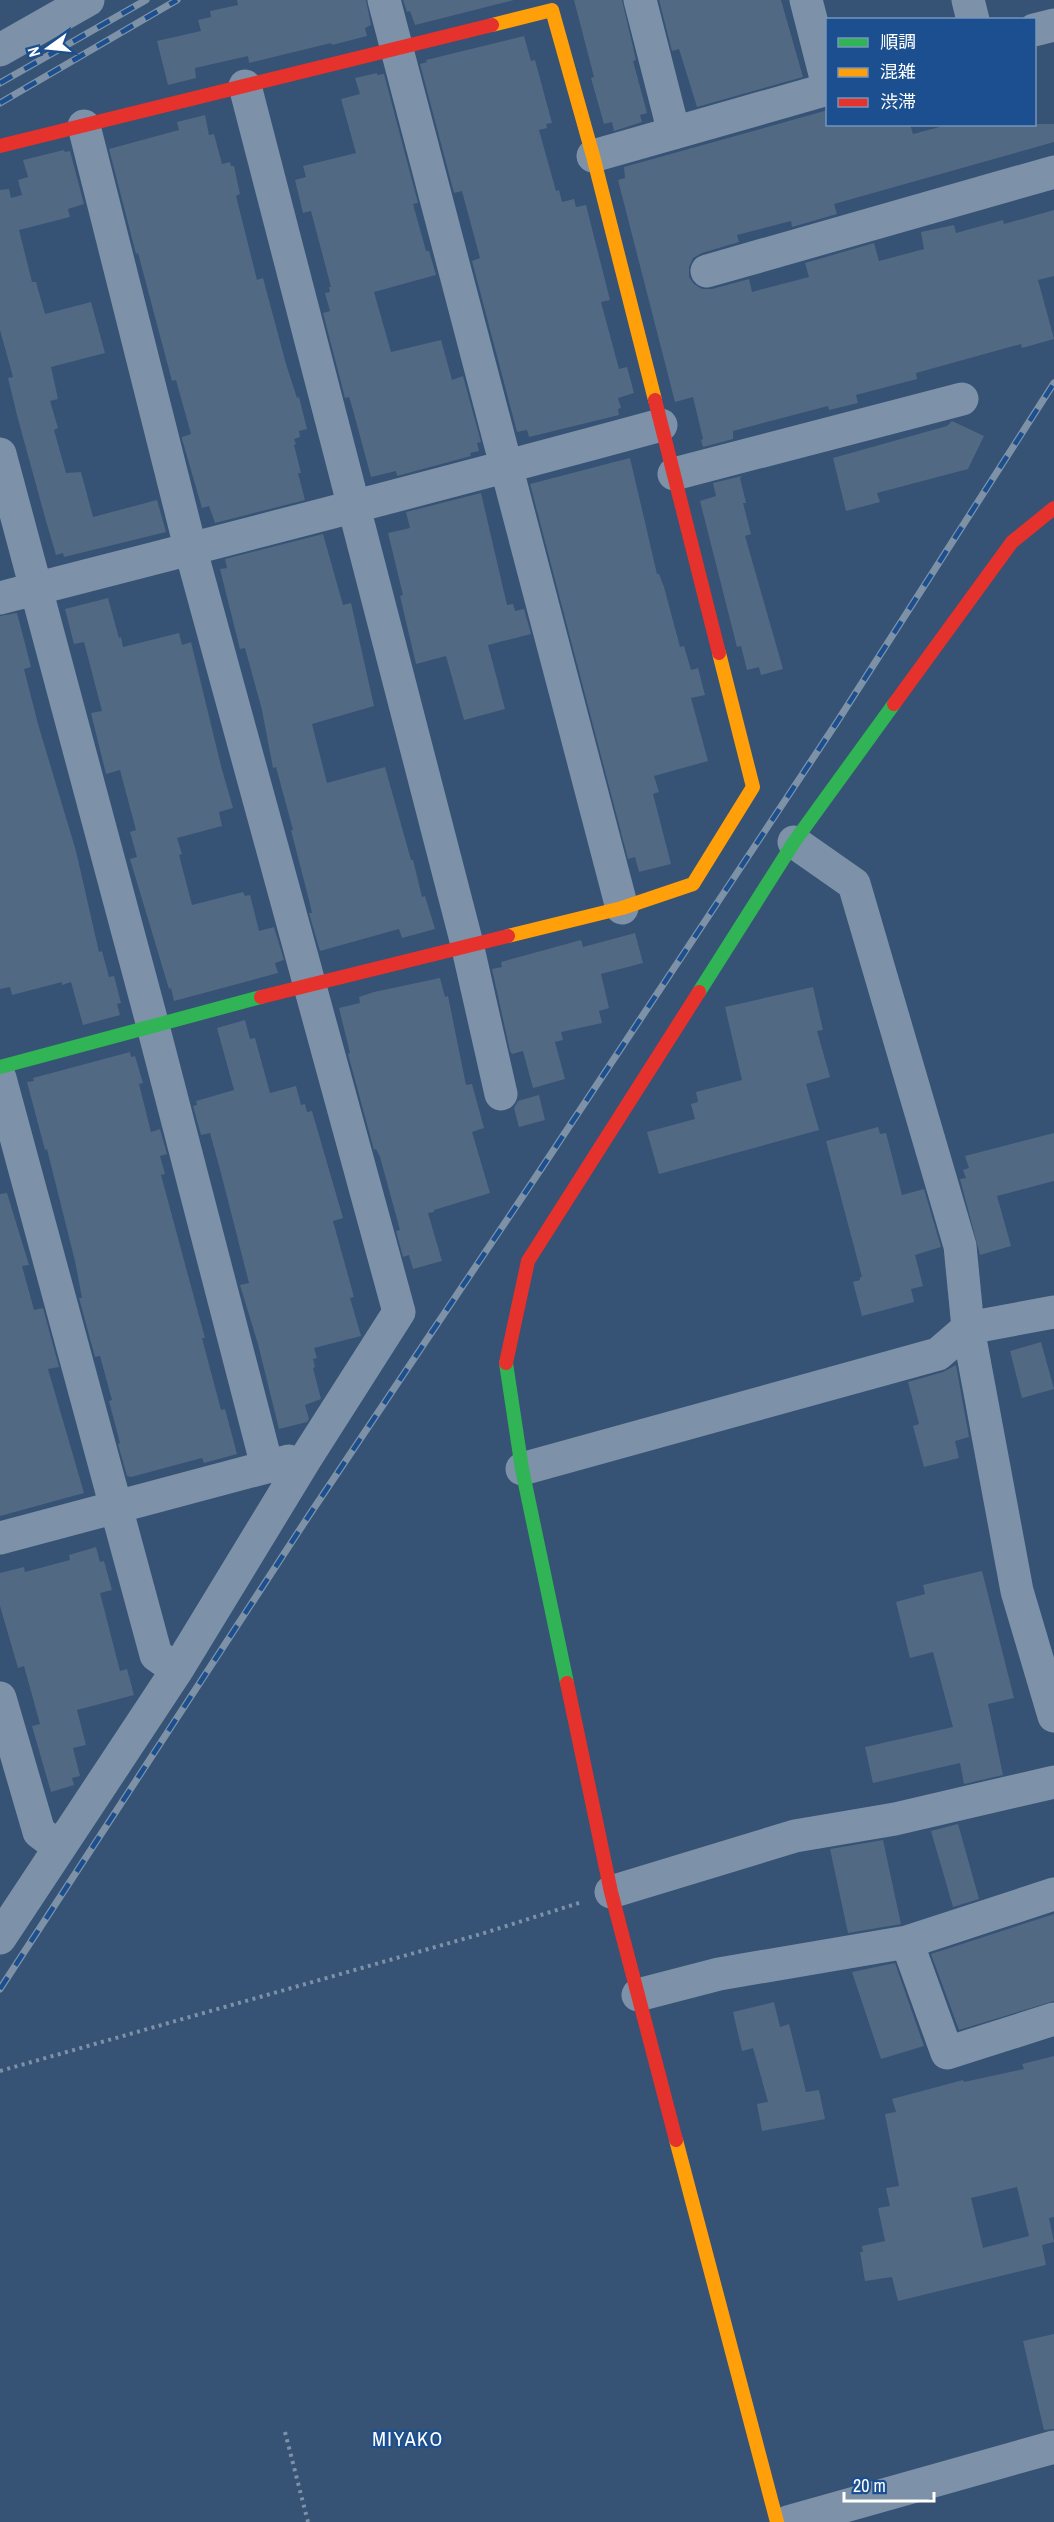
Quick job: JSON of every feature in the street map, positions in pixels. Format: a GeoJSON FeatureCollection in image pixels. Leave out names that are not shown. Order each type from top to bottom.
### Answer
{"type":"FeatureCollection","features":[{"type":"Feature","properties":{"kind":"street"},"geometry":{"type":"LineString","coordinates":[[0,50],[88,0]]}},
{"type":"Feature","properties":{"kind":"street"},"geometry":{"type":"LineString","coordinates":[[384,0],[622,908]]}},
{"type":"Feature","properties":{"kind":"street"},"geometry":{"type":"LineString","coordinates":[[640,0],[674,133]]}},
{"type":"Feature","properties":{"kind":"street"},"geometry":{"type":"LineString","coordinates":[[806,0],[826,80]]}},
{"type":"Feature","properties":{"kind":"street"},"geometry":{"type":"LineString","coordinates":[[968,0],[972,18]]}},
{"type":"Feature","properties":{"kind":"street"},"geometry":{"type":"LineString","coordinates":[[0,146],[245,86],[396,46],[552,10],[593,156],[753,788],[693,884],[622,908],[308,984],[0,1067]]}},
{"type":"Feature","properties":{"kind":"street"},"geometry":{"type":"LineString","coordinates":[[1036,30],[1054,25]]}},
{"type":"Feature","properties":{"kind":"street"},"geometry":{"type":"LineString","coordinates":[[245,86],[466,944],[501,1094]]}},
{"type":"Feature","properties":{"kind":"street"},"geometry":{"type":"LineString","coordinates":[[593,156],[826,89]]}},
{"type":"Feature","properties":{"kind":"street"},"geometry":{"type":"LineString","coordinates":[[0,1938],[177,1670],[306,1458],[399,1312],[190,548],[84,126]]}},
{"type":"Feature","properties":{"kind":"street"},"geometry":{"type":"LineString","coordinates":[[707,271],[1054,172]]}},
{"type":"Feature","properties":{"kind":"street"},"geometry":{"type":"LineString","coordinates":[[674,474],[962,399]]}},
{"type":"Feature","properties":{"kind":"street"},"geometry":{"type":"LineString","coordinates":[[0,598],[354,508],[661,425]]}},
{"type":"Feature","properties":{"kind":"street"},"geometry":{"type":"LineString","coordinates":[[0,454],[153,1026],[267,1466]]}},
{"type":"Feature","properties":{"kind":"street"},"geometry":{"type":"LineString","coordinates":[[777,2522],[611,1892],[522,1469],[506,1361],[528,1261],[794,842],[1012,542],[1054,508]]}},
{"type":"Feature","properties":{"kind":"street"},"geometry":{"type":"LineString","coordinates":[[794,842],[854,884],[960,1246],[968,1329],[1017,1591],[1054,1716]]}},
{"type":"Feature","properties":{"kind":"street"},"geometry":{"type":"LineString","coordinates":[[0,1078],[156,1655],[177,1670]]}},
{"type":"Feature","properties":{"kind":"street"},"geometry":{"type":"LineString","coordinates":[[522,1469],[938,1354],[968,1329],[1054,1312]]}},
{"type":"Feature","properties":{"kind":"street"},"geometry":{"type":"LineString","coordinates":[[0,1538],[115,1509],[267,1466],[306,1458]]}},
{"type":"Feature","properties":{"kind":"street"},"geometry":{"type":"LineString","coordinates":[[0,1698],[39,1832],[59,1847]]}},
{"type":"Feature","properties":{"kind":"street"},"geometry":{"type":"LineString","coordinates":[[611,1892],[795,1836],[895,1819],[1054,1782]]}},
{"type":"Feature","properties":{"kind":"street"},"geometry":{"type":"LineString","coordinates":[[638,1995],[719,1974],[907,1942],[1054,1894]]}},
{"type":"Feature","properties":{"kind":"street"},"geometry":{"type":"LineString","coordinates":[[907,1942],[947,2054],[1054,2019]]}},
{"type":"Feature","properties":{"kind":"street"},"geometry":{"type":"LineString","coordinates":[[788,2522],[1054,2447]]}},
{"type":"Feature","properties":{"kind":"path"},"geometry":{"type":"LineString","coordinates":[[0,2071],[481,1934],[611,1892]]}},
{"type":"Feature","properties":{"kind":"path"},"geometry":{"type":"LineString","coordinates":[[285,2432],[308,2522]]}},
{"type":"Feature","properties":{"kind":"building"},"geometry":{"type":"Polygon","coordinates":[[[237,0],[366,0],[371,25],[365,28],[367,36],[249,63],[248,56],[195,68],[196,78],[168,85],[157,41],[201,31],[198,20],[211,17],[210,11],[238,5],[237,0]]]}},
{"type":"Feature","properties":{"kind":"building"},"geometry":{"type":"Polygon","coordinates":[[[403,0],[514,0],[415,25],[403,0]]]}},
{"type":"Feature","properties":{"kind":"building"},"geometry":{"type":"Polygon","coordinates":[[[574,0],[622,0],[636,60],[633,61],[647,113],[640,115],[642,122],[614,131],[612,122],[604,124],[591,78],[594,77],[574,0]]]}},
{"type":"Feature","properties":{"kind":"building"},"geometry":{"type":"Polygon","coordinates":[[[659,0],[781,0],[803,77],[697,107],[679,49],[672,51],[659,0]]]}},
{"type":"Feature","properties":{"kind":"building"},"geometry":{"type":"Polygon","coordinates":[[[524,36],[531,61],[535,60],[552,123],[546,124],[547,128],[539,130],[556,191],[559,190],[562,202],[574,199],[576,207],[586,205],[610,300],[601,302],[619,369],[627,367],[634,393],[618,398],[621,408],[618,409],[619,415],[529,437],[527,430],[517,432],[472,261],[480,258],[462,191],[454,193],[420,64],[427,62],[426,60],[524,36]]]}},
{"type":"Feature","properties":{"kind":"building"},"geometry":{"type":"Polygon","coordinates":[[[377,73],[377,75],[384,74],[418,203],[413,204],[426,251],[429,251],[436,275],[374,292],[391,352],[441,340],[452,380],[463,376],[481,442],[477,443],[479,451],[470,453],[471,456],[397,476],[396,471],[371,477],[349,397],[345,398],[323,313],[330,311],[325,293],[330,292],[329,287],[331,287],[311,211],[303,213],[295,180],[306,177],[303,166],[356,153],[341,99],[360,94],[355,78],[377,73]]]}},
{"type":"Feature","properties":{"kind":"building"},"geometry":{"type":"Polygon","coordinates":[[[826,111],[826,126],[911,126],[913,134],[943,126],[1054,124],[1054,142],[834,204],[837,214],[792,227],[791,221],[737,235],[739,242],[693,258],[689,267],[689,277],[702,289],[712,289],[749,279],[752,292],[809,277],[805,263],[874,243],[879,261],[924,249],[921,232],[954,225],[956,233],[1003,220],[1004,224],[1054,210],[1054,276],[1038,280],[1054,339],[1022,348],[1021,344],[916,373],[917,379],[856,395],[858,403],[829,410],[828,406],[733,431],[733,439],[703,447],[693,397],[675,402],[618,180],[625,178],[624,167],[826,111]]]}},
{"type":"Feature","properties":{"kind":"building"},"geometry":{"type":"Polygon","coordinates":[[[205,115],[209,135],[214,134],[222,164],[230,162],[231,166],[234,166],[240,194],[236,196],[257,280],[263,278],[286,364],[297,398],[299,397],[307,429],[299,431],[300,437],[294,439],[301,473],[298,473],[305,500],[215,523],[209,506],[202,508],[182,439],[191,434],[176,380],[172,381],[109,149],[179,130],[177,122],[205,115]]]}},
{"type":"Feature","properties":{"kind":"building"},"geometry":{"type":"Polygon","coordinates":[[[64,150],[65,152],[70,151],[84,204],[68,209],[70,217],[19,230],[32,282],[36,282],[45,314],[91,302],[105,353],[51,367],[58,399],[50,401],[58,428],[54,430],[66,473],[81,472],[93,517],[157,500],[166,532],[64,557],[63,553],[56,555],[8,378],[13,377],[0,330],[0,190],[9,189],[11,198],[22,195],[18,180],[28,177],[23,160],[64,150]]]}},
{"type":"Feature","properties":{"kind":"building"},"geometry":{"type":"Polygon","coordinates":[[[952,421],[984,436],[968,469],[877,493],[880,502],[846,511],[833,458],[947,426],[952,421]]]}},
{"type":"Feature","properties":{"kind":"building"},"geometry":{"type":"Polygon","coordinates":[[[630,458],[657,574],[664,587],[680,647],[684,646],[691,670],[698,668],[705,695],[691,698],[708,761],[654,776],[659,792],[653,794],[671,864],[639,872],[635,857],[628,859],[530,484],[630,458]]]}},
{"type":"Feature","properties":{"kind":"building"},"geometry":{"type":"Polygon","coordinates":[[[742,476],[740,478],[746,503],[743,503],[751,534],[745,536],[783,669],[761,675],[759,667],[747,670],[741,646],[737,647],[700,501],[716,496],[713,483],[742,476]]]}},
{"type":"Feature","properties":{"kind":"building"},"geometry":{"type":"Polygon","coordinates":[[[481,493],[507,605],[513,604],[515,611],[524,609],[531,634],[488,645],[505,709],[464,720],[446,656],[416,664],[388,533],[410,528],[406,512],[481,493]]]}},
{"type":"Feature","properties":{"kind":"building"},"geometry":{"type":"Polygon","coordinates":[[[323,534],[343,605],[351,603],[374,706],[312,724],[327,783],[385,767],[422,897],[425,896],[435,929],[402,938],[399,929],[320,951],[309,913],[312,913],[291,830],[293,830],[276,767],[273,768],[262,710],[245,648],[240,649],[220,569],[227,568],[225,559],[323,534]]]}},
{"type":"Feature","properties":{"kind":"building"},"geometry":{"type":"Polygon","coordinates":[[[108,598],[123,647],[179,633],[182,645],[191,642],[233,808],[219,812],[222,826],[177,838],[192,905],[243,892],[245,896],[250,895],[259,931],[274,927],[284,960],[275,963],[278,973],[174,1001],[130,859],[137,857],[130,832],[136,830],[120,770],[106,774],[91,713],[102,711],[84,642],[74,644],[65,609],[108,598]]]}},
{"type":"Feature","properties":{"kind":"building"},"geometry":{"type":"Polygon","coordinates":[[[17,613],[31,667],[24,669],[38,724],[76,851],[99,952],[102,951],[109,977],[114,976],[121,1003],[117,1004],[120,1015],[83,1025],[71,982],[62,985],[62,982],[12,995],[10,987],[0,989],[0,616],[17,613]]]}},
{"type":"Feature","properties":{"kind":"building"},"geometry":{"type":"Polygon","coordinates":[[[635,933],[643,963],[601,974],[609,1008],[599,1011],[602,1023],[561,1032],[563,1040],[555,1042],[565,1079],[533,1088],[523,1051],[512,1054],[510,1051],[492,969],[502,967],[501,962],[581,940],[583,947],[635,933]]]}},
{"type":"Feature","properties":{"kind":"building"},"geometry":{"type":"Polygon","coordinates":[[[440,978],[445,997],[448,996],[466,1085],[472,1084],[484,1128],[472,1132],[490,1193],[428,1213],[442,1261],[413,1269],[409,1255],[403,1257],[396,1231],[400,1230],[380,1157],[376,1149],[374,1150],[348,1054],[350,1053],[339,1008],[360,1003],[359,997],[374,992],[440,978]]]}},
{"type":"Feature","properties":{"kind":"building"},"geometry":{"type":"Polygon","coordinates":[[[813,987],[823,1030],[817,1031],[830,1077],[806,1084],[819,1130],[659,1174],[647,1132],[695,1119],[691,1104],[698,1102],[696,1092],[742,1080],[725,1007],[813,987]]]}},
{"type":"Feature","properties":{"kind":"building"},"geometry":{"type":"Polygon","coordinates":[[[245,1020],[250,1039],[255,1038],[270,1093],[296,1086],[301,1105],[305,1104],[307,1112],[312,1111],[343,1218],[333,1221],[354,1297],[350,1298],[361,1336],[314,1348],[317,1358],[313,1359],[315,1367],[313,1368],[321,1399],[305,1405],[309,1419],[307,1422],[279,1429],[258,1344],[240,1285],[249,1283],[222,1177],[210,1133],[201,1135],[193,1106],[197,1105],[196,1101],[234,1090],[217,1028],[245,1020]]]}},
{"type":"Feature","properties":{"kind":"building"},"geometry":{"type":"Polygon","coordinates":[[[130,1052],[131,1057],[135,1056],[143,1083],[139,1084],[151,1132],[160,1129],[167,1154],[160,1156],[165,1174],[161,1175],[205,1338],[202,1338],[221,1410],[225,1409],[237,1454],[204,1463],[202,1458],[131,1477],[127,1476],[118,1444],[120,1443],[109,1401],[112,1400],[100,1356],[95,1357],[79,1298],[82,1298],[75,1261],[47,1149],[45,1150],[27,1082],[34,1081],[33,1078],[130,1052]]]}},
{"type":"Feature","properties":{"kind":"building"},"geometry":{"type":"Polygon","coordinates":[[[539,1095],[545,1120],[519,1127],[514,1108],[518,1101],[539,1095]]]}},
{"type":"Feature","properties":{"kind":"building"},"geometry":{"type":"Polygon","coordinates":[[[878,1127],[880,1134],[886,1133],[902,1195],[924,1189],[941,1247],[915,1255],[923,1286],[911,1289],[914,1302],[862,1316],[853,1282],[862,1277],[826,1141],[878,1127]]]}},
{"type":"Feature","properties":{"kind":"building"},"geometry":{"type":"Polygon","coordinates":[[[1054,1133],[1054,1181],[997,1196],[1011,1246],[980,1255],[960,1179],[966,1178],[963,1170],[969,1168],[965,1156],[1054,1133]]]}},
{"type":"Feature","properties":{"kind":"building"},"geometry":{"type":"Polygon","coordinates":[[[7,1193],[29,1265],[22,1266],[34,1310],[43,1308],[59,1367],[48,1369],[84,1493],[0,1516],[0,1194],[7,1193]]]}},
{"type":"Feature","properties":{"kind":"building"},"geometry":{"type":"Polygon","coordinates":[[[1041,1342],[1054,1389],[1022,1398],[1010,1351],[1041,1342]]]}},
{"type":"Feature","properties":{"kind":"building"},"geometry":{"type":"Polygon","coordinates":[[[956,1365],[969,1437],[955,1441],[959,1458],[924,1467],[913,1426],[919,1424],[908,1382],[943,1372],[956,1365]]]}},
{"type":"Feature","properties":{"kind":"building"},"geometry":{"type":"Polygon","coordinates":[[[96,1547],[100,1562],[104,1561],[112,1590],[100,1593],[120,1671],[127,1669],[134,1695],[77,1710],[86,1745],[73,1748],[80,1776],[72,1778],[74,1785],[51,1792],[32,1726],[40,1724],[24,1666],[18,1668],[0,1606],[0,1573],[24,1567],[25,1572],[70,1560],[69,1555],[96,1547]]]}},
{"type":"Feature","properties":{"kind":"building"},"geometry":{"type":"Polygon","coordinates":[[[982,1571],[1014,1698],[988,1704],[1003,1775],[964,1784],[960,1763],[873,1783],[865,1747],[953,1727],[933,1652],[910,1658],[896,1602],[925,1594],[923,1585],[982,1571]]]}},
{"type":"Feature","properties":{"kind":"building"},"geometry":{"type":"Polygon","coordinates":[[[958,1824],[979,1899],[953,1907],[931,1831],[958,1824]]]}},
{"type":"Feature","properties":{"kind":"building"},"geometry":{"type":"Polygon","coordinates":[[[883,1840],[901,1924],[848,1933],[830,1849],[883,1840]]]}},
{"type":"Feature","properties":{"kind":"building"},"geometry":{"type":"Polygon","coordinates":[[[1054,1914],[1054,2001],[959,2030],[931,1954],[1054,1914]]]}},
{"type":"Feature","properties":{"kind":"building"},"geometry":{"type":"Polygon","coordinates":[[[895,1963],[924,2046],[881,2059],[852,1972],[895,1963]]]}},
{"type":"Feature","properties":{"kind":"building"},"geometry":{"type":"Polygon","coordinates":[[[774,2002],[780,2027],[789,2024],[806,2092],[819,2090],[825,2119],[762,2131],[757,2104],[768,2102],[753,2048],[742,2051],[733,2012],[774,2002]]]}},
{"type":"Feature","properties":{"kind":"building"},"geometry":{"type":"Polygon","coordinates":[[[1054,2056],[1054,2217],[1049,2218],[1054,2242],[1042,2245],[1046,2265],[898,2301],[892,2277],[865,2281],[860,2252],[863,2252],[862,2246],[885,2241],[878,2208],[890,2206],[886,2188],[899,2186],[885,2114],[896,2112],[892,2099],[963,2080],[964,2082],[1024,2069],[1022,2064],[1054,2056]],[[1017,2187],[971,2198],[983,2248],[1029,2236],[1017,2187]]]}},
{"type":"Feature","properties":{"kind":"building"},"geometry":{"type":"Polygon","coordinates":[[[1054,2334],[1054,2429],[1044,2430],[1023,2341],[1054,2334]]]}},
{"type":"Feature","properties":{"kind":"railway"},"geometry":{"type":"LineString","coordinates":[[0,83],[146,0]]}},
{"type":"Feature","properties":{"kind":"railway"},"geometry":{"type":"LineString","coordinates":[[0,103],[177,0]]}},
{"type":"Feature","properties":{"kind":"railway"},"geometry":{"type":"LineString","coordinates":[[0,1989],[308,1517],[837,722],[1054,383]]}},
{"type":"Feature","properties":{"kind":"traffic: fast"},"geometry":{"type":"LineString","coordinates":[[699,992],[794,842],[894,704]]}},
{"type":"Feature","properties":{"kind":"traffic: fast"},"geometry":{"type":"LineString","coordinates":[[0,1067],[261,997]]}},
{"type":"Feature","properties":{"kind":"traffic: fast"},"geometry":{"type":"LineString","coordinates":[[506,1363],[522,1469],[567,1683]]}},
{"type":"Feature","properties":{"kind":"traffic: slow"},"geometry":{"type":"LineString","coordinates":[[492,25],[552,10],[593,156],[655,400]]}},
{"type":"Feature","properties":{"kind":"traffic: slow"},"geometry":{"type":"LineString","coordinates":[[508,936],[622,908],[693,884],[753,787],[719,653]]}},
{"type":"Feature","properties":{"kind":"traffic: slow"},"geometry":{"type":"LineString","coordinates":[[676,2140],[777,2522]]}},
{"type":"Feature","properties":{"kind":"traffic: jam"},"geometry":{"type":"LineString","coordinates":[[0,146],[492,25]]}},
{"type":"Feature","properties":{"kind":"traffic: jam"},"geometry":{"type":"LineString","coordinates":[[655,400],[719,653]]}},
{"type":"Feature","properties":{"kind":"traffic: jam"},"geometry":{"type":"LineString","coordinates":[[894,704],[1012,542],[1054,508]]}},
{"type":"Feature","properties":{"kind":"traffic: jam"},"geometry":{"type":"LineString","coordinates":[[261,997],[508,936]]}},
{"type":"Feature","properties":{"kind":"traffic: jam"},"geometry":{"type":"LineString","coordinates":[[506,1363],[528,1261],[699,992]]}},
{"type":"Feature","properties":{"kind":"traffic: jam"},"geometry":{"type":"LineString","coordinates":[[567,1683],[611,1892],[676,2140]]}},
{"type":"Feature","properties":{"kind":"district","name":"MIYAKO"},"geometry":{"type":"Point","coordinates":[408,2438]}}]}
